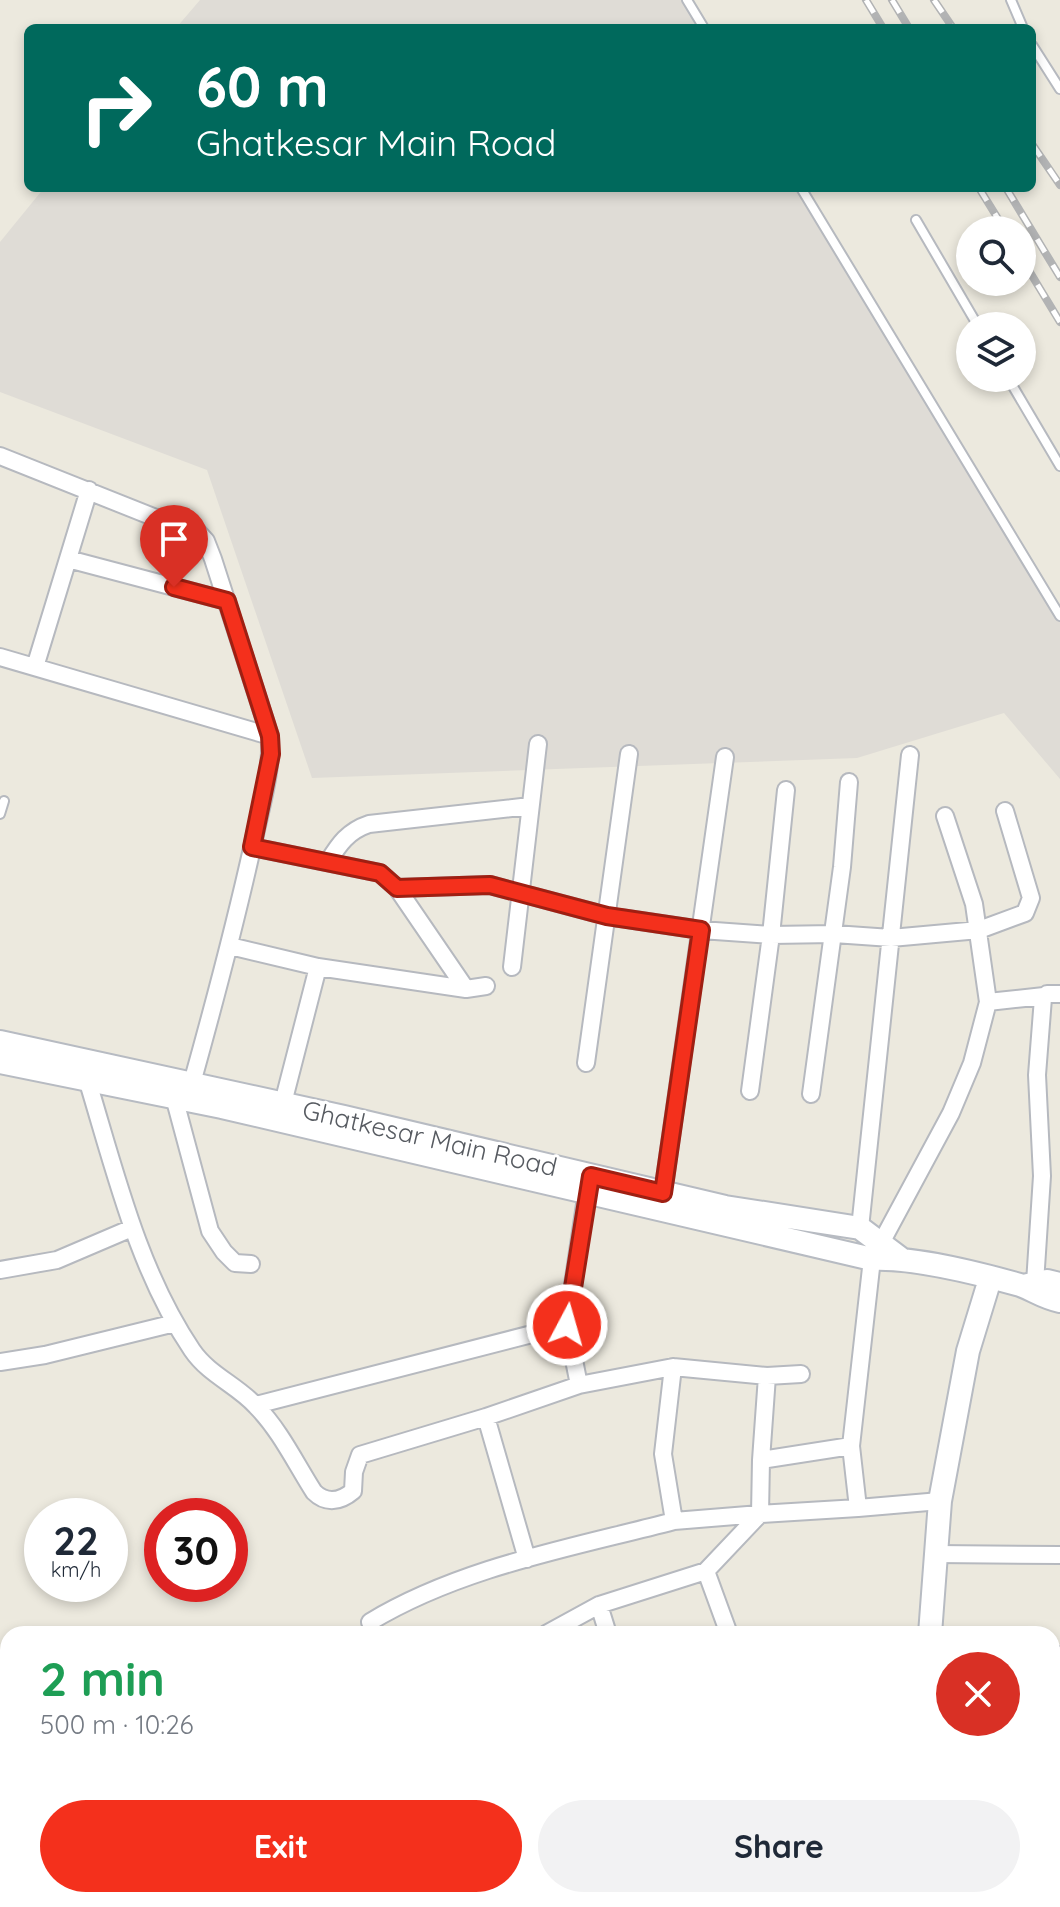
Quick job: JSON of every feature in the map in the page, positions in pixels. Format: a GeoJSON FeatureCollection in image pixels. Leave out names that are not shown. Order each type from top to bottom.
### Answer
{"type":"FeatureCollection","features":[{"type":"Feature","properties":{"kind":"main road","name":"Ghatkesar Main Road"},"geometry":{"type":"LineString","coordinates":[[0,1042],[183,1090],[990,1279],[1060,1284]]}},
{"type":"Feature","properties":{"kind":"main road","name":"Ghatkesar Main Road"},"geometry":{"type":"LineString","coordinates":[[0,1062],[87,1079],[283,1103],[589,1184],[663,1193],[725,1207],[860,1228],[876,1251]]}},
{"type":"Feature","properties":{"kind":"main road"},"geometry":{"type":"LineString","coordinates":[[930,1626],[940,1501],[968,1351],[990,1279]]}},
{"type":"Feature","properties":{"kind":"main road","name":"Ghatkesar Main Road"},"geometry":{"type":"LineString","coordinates":[[1029,1284],[1042,1297],[1060,1301]]}},
{"type":"Feature","properties":{"kind":"street"},"geometry":{"type":"LineString","coordinates":[[0,456],[176,526],[194,528],[206,541],[270,736],[271,754],[230,946],[183,1090],[210,1231],[235,1263],[251,1264]]}},
{"type":"Feature","properties":{"kind":"street"},"geometry":{"type":"LineString","coordinates":[[35,667],[89,490]]}},
{"type":"Feature","properties":{"kind":"street"},"geometry":{"type":"LineString","coordinates":[[68,559],[227,601]]}},
{"type":"Feature","properties":{"kind":"street"},"geometry":{"type":"LineString","coordinates":[[0,657],[270,736]]}},
{"type":"Feature","properties":{"kind":"street"},"geometry":{"type":"LineString","coordinates":[[512,967],[538,744]]}},
{"type":"Feature","properties":{"kind":"street"},"geometry":{"type":"LineString","coordinates":[[586,1063],[629,754]]}},
{"type":"Feature","properties":{"kind":"street"},"geometry":{"type":"LineString","coordinates":[[860,1228],[910,755]]}},
{"type":"Feature","properties":{"kind":"street"},"geometry":{"type":"LineString","coordinates":[[663,1193],[725,757]]}},
{"type":"Feature","properties":{"kind":"street"},"geometry":{"type":"LineString","coordinates":[[811,1094],[824,985],[834,934],[849,782]]}},
{"type":"Feature","properties":{"kind":"street"},"geometry":{"type":"LineString","coordinates":[[750,1091],[786,790]]}},
{"type":"Feature","properties":{"kind":"street"},"geometry":{"type":"LineString","coordinates":[[328,862],[341,841],[351,832],[369,824],[530,806]]}},
{"type":"Feature","properties":{"kind":"street"},"geometry":{"type":"LineString","coordinates":[[397,888],[490,885],[607,916],[701,930],[891,938],[979,930],[1025,913],[1030,903],[1005,811]]}},
{"type":"Feature","properties":{"kind":"street"},"geometry":{"type":"LineString","coordinates":[[858,1508],[851,1446],[876,1251],[951,1113],[972,1063],[988,1002],[974,904],[945,816]]}},
{"type":"Feature","properties":{"kind":"street"},"geometry":{"type":"LineString","coordinates":[[252,847],[380,873],[397,888],[466,989]]}},
{"type":"Feature","properties":{"kind":"street"},"geometry":{"type":"LineString","coordinates":[[230,946],[318,967],[466,989],[486,986]]}},
{"type":"Feature","properties":{"kind":"street"},"geometry":{"type":"LineString","coordinates":[[283,1103],[318,967]]}},
{"type":"Feature","properties":{"kind":"street"},"geometry":{"type":"LineString","coordinates":[[988,1002],[1052,995],[1037,1075],[1042,1176],[1029,1284]]}},
{"type":"Feature","properties":{"kind":"street"},"geometry":{"type":"LineString","coordinates":[[87,1079],[132,1228],[175,1323],[195,1354],[214,1374],[256,1405],[322,1500],[329,1502],[353,1491],[354,1472],[360,1455],[579,1385],[673,1367],[767,1376],[801,1374]]}},
{"type":"Feature","properties":{"kind":"street"},"geometry":{"type":"LineString","coordinates":[[1042,1176],[1060,1172]]}},
{"type":"Feature","properties":{"kind":"street"},"geometry":{"type":"LineString","coordinates":[[579,1385],[567,1325],[589,1184]]}},
{"type":"Feature","properties":{"kind":"street"},"geometry":{"type":"LineString","coordinates":[[0,1270],[57,1260],[132,1228]]}},
{"type":"Feature","properties":{"kind":"street"},"geometry":{"type":"LineString","coordinates":[[0,1362],[45,1355],[175,1323]]}},
{"type":"Feature","properties":{"kind":"street"},"geometry":{"type":"LineString","coordinates":[[256,1405],[567,1325]]}},
{"type":"Feature","properties":{"kind":"street"},"geometry":{"type":"LineString","coordinates":[[673,1367],[663,1454],[674,1521]]}},
{"type":"Feature","properties":{"kind":"street"},"geometry":{"type":"LineString","coordinates":[[561,1626],[599,1605],[706,1571],[760,1514],[767,1376]]}},
{"type":"Feature","properties":{"kind":"street"},"geometry":{"type":"LineString","coordinates":[[486,1417],[527,1559]]}},
{"type":"Feature","properties":{"kind":"street"},"geometry":{"type":"LineString","coordinates":[[761,1460],[851,1446]]}},
{"type":"Feature","properties":{"kind":"street"},"geometry":{"type":"LineString","coordinates":[[370,1622],[432,1590],[527,1559],[674,1521],[940,1501]]}},
{"type":"Feature","properties":{"kind":"street"},"geometry":{"type":"LineString","coordinates":[[935,1554],[1060,1555]]}},
{"type":"Feature","properties":{"kind":"street"},"geometry":{"type":"LineString","coordinates":[[706,1571],[726,1626]]}},
{"type":"Feature","properties":{"kind":"street"},"geometry":{"type":"LineString","coordinates":[[599,1605],[606,1626]]}},
{"type":"Feature","properties":{"kind":"lane"},"geometry":{"type":"LineString","coordinates":[[687,0],[702,24]]}},
{"type":"Feature","properties":{"kind":"lane"},"geometry":{"type":"LineString","coordinates":[[1011,0],[1021,24]]}},
{"type":"Feature","properties":{"kind":"lane"},"geometry":{"type":"LineString","coordinates":[[1036,51],[1060,89]]}},
{"type":"Feature","properties":{"kind":"lane"},"geometry":{"type":"LineString","coordinates":[[803,192],[1060,616]]}},
{"type":"Feature","properties":{"kind":"lane"},"geometry":{"type":"LineString","coordinates":[[916,220],[970,312]]}},
{"type":"Feature","properties":{"kind":"lane"},"geometry":{"type":"LineString","coordinates":[[1016,392],[1060,466]]}},
{"type":"Feature","properties":{"kind":"lane"},"geometry":{"type":"LineString","coordinates":[[0,814],[4,801]]}},
{"type":"Feature","properties":{"kind":"shaded area"},"geometry":{"type":"Polygon","coordinates":[[[200,0],[681,0],[696,24],[179,24],[200,0]]]}},
{"type":"Feature","properties":{"kind":"shaded area"},"geometry":{"type":"Polygon","coordinates":[[[41,192],[798,192],[1060,621],[1060,779],[1004,713],[857,758],[312,778],[207,470],[0,392],[0,242],[41,192]]]}},
{"type":"Feature","properties":{"kind":"railway"},"geometry":{"type":"LineString","coordinates":[[866,0],[881,24]]}},
{"type":"Feature","properties":{"kind":"railway"},"geometry":{"type":"LineString","coordinates":[[892,0],[907,24]]}},
{"type":"Feature","properties":{"kind":"railway"},"geometry":{"type":"LineString","coordinates":[[934,0],[950,24]]}},
{"type":"Feature","properties":{"kind":"railway"},"geometry":{"type":"LineString","coordinates":[[1036,150],[1060,185]]}},
{"type":"Feature","properties":{"kind":"railway"},"geometry":{"type":"LineString","coordinates":[[981,192],[996,216]]}},
{"type":"Feature","properties":{"kind":"railway"},"geometry":{"type":"LineString","coordinates":[[1008,192],[1060,277]]}},
{"type":"Feature","properties":{"kind":"railway"},"geometry":{"type":"LineString","coordinates":[[1036,282],[1060,322]]}},
{"type":"Feature","properties":{"kind":"route"},"geometry":{"type":"LineString","coordinates":[[174,587],[227,601],[270,736],[271,754],[252,847],[380,873],[397,888],[490,885],[607,916],[701,930],[663,1193],[591,1176],[567,1325]]}}]}
